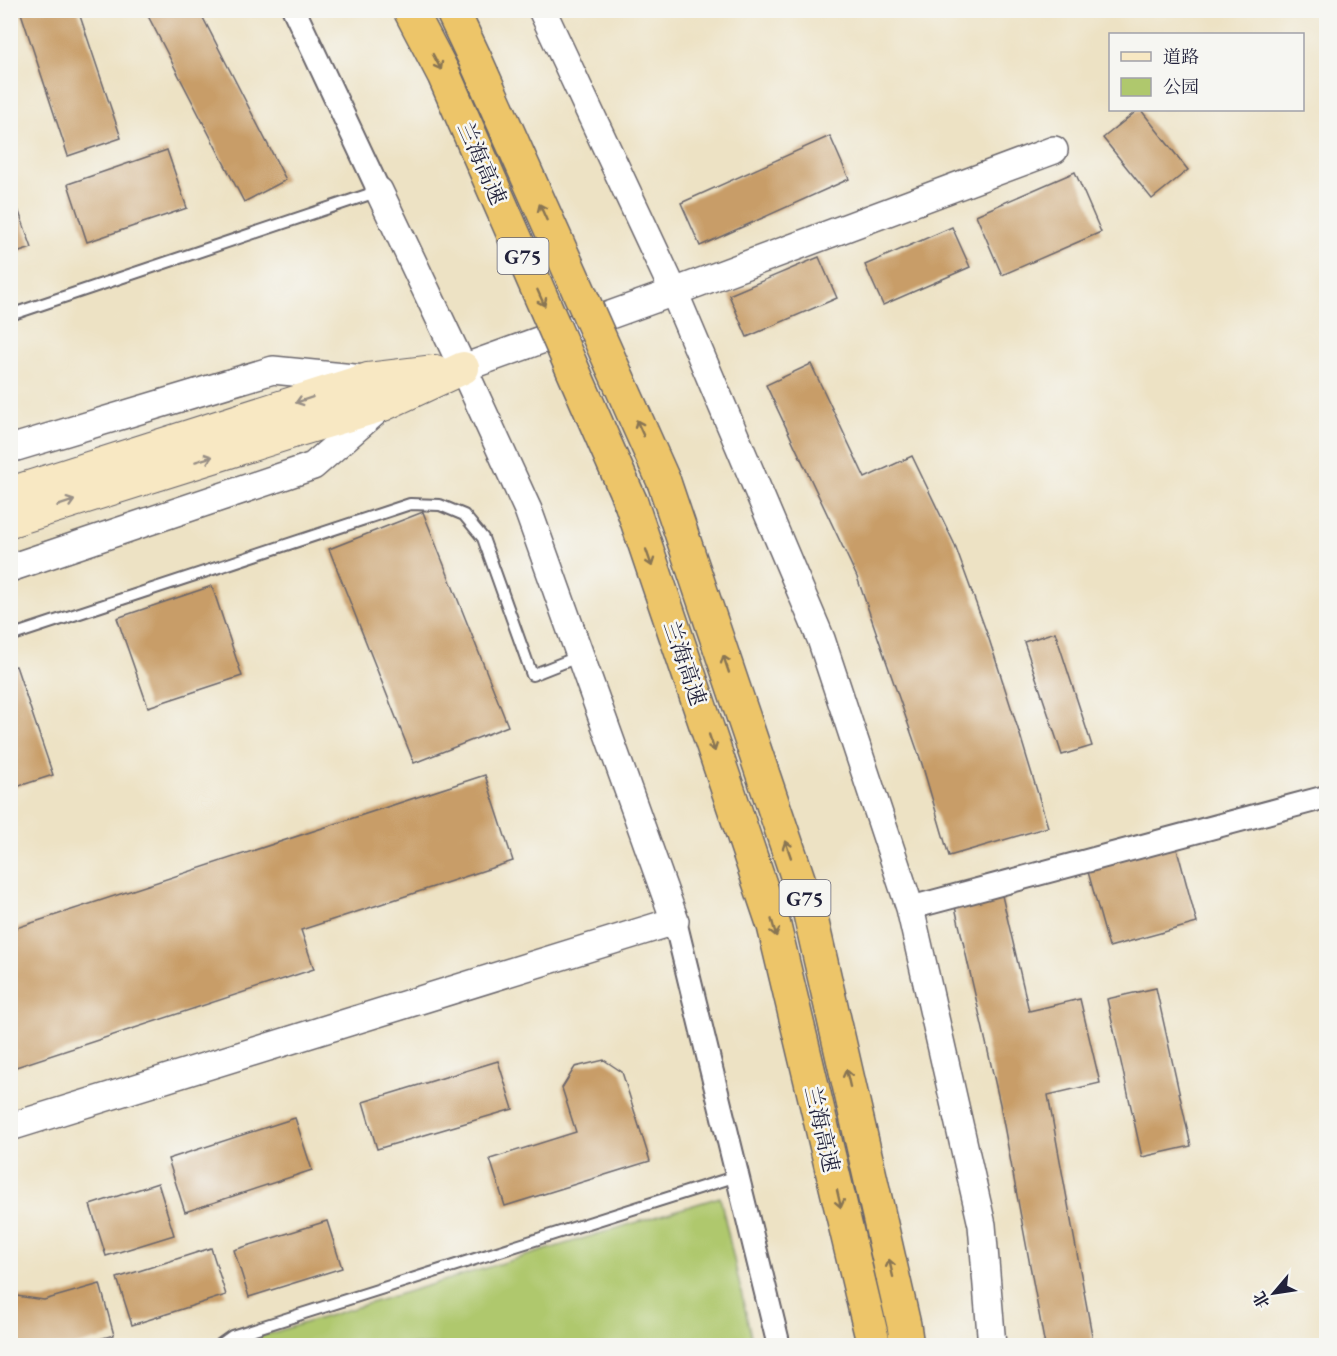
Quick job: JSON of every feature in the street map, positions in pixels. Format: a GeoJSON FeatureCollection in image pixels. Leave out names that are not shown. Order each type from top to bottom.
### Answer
{"type":"FeatureCollection","features":[{"type":"Feature","properties":{"kind":"highway","name":"兰海高速"},"geometry":{"type":"LineString","coordinates":[[410,10],[444,75],[631,503],[774,926],[873,1341]]}},
{"type":"Feature","properties":{"kind":"highway","name":"兰海高速"},"geometry":{"type":"LineString","coordinates":[[452,10],[664,482],[810,914],[906,1335]]}},
{"type":"Feature","properties":{"kind":"main road"},"geometry":{"type":"LineString","coordinates":[[10,493],[145,464],[376,392],[463,368]]}},
{"type":"Feature","properties":{"kind":"main road"},"geometry":{"type":"LineString","coordinates":[[10,521],[145,464]]}},
{"type":"Feature","properties":{"kind":"street"},"geometry":{"type":"LineString","coordinates":[[294,10],[528,510],[675,921],[779,1346]]}},
{"type":"Feature","properties":{"kind":"street"},"geometry":{"type":"LineString","coordinates":[[542,10],[674,292],[821,639],[910,908],[982,1225],[992,1346]]}},
{"type":"Feature","properties":{"kind":"street"},"geometry":{"type":"LineString","coordinates":[[463,368],[1054,150]]}},
{"type":"Feature","properties":{"kind":"street"},"geometry":{"type":"LineString","coordinates":[[10,449],[273,370],[376,392],[313,466],[10,568]]}},
{"type":"Feature","properties":{"kind":"street"},"geometry":{"type":"LineString","coordinates":[[910,908],[1326,797]]}},
{"type":"Feature","properties":{"kind":"street"},"geometry":{"type":"LineString","coordinates":[[10,1127],[675,921]]}},
{"type":"Feature","properties":{"kind":"lane"},"geometry":{"type":"LineString","coordinates":[[10,315],[379,191]]}},
{"type":"Feature","properties":{"kind":"lane"},"geometry":{"type":"LineString","coordinates":[[10,636],[410,504],[440,505],[464,515],[483,538],[532,675],[580,656]]}},
{"type":"Feature","properties":{"kind":"lane"},"geometry":{"type":"LineString","coordinates":[[218,1346],[232,1336],[737,1176]]}},
{"type":"Feature","properties":{"kind":"green space"},"geometry":{"type":"Polygon","coordinates":[[[720,1197],[753,1345],[257,1345],[255,1338],[720,1197]]]}},
{"type":"Feature","properties":{"kind":"building"},"geometry":{"type":"Polygon","coordinates":[[[20,10],[78,10],[121,138],[68,156],[20,10]]]}},
{"type":"Feature","properties":{"kind":"building"},"geometry":{"type":"Polygon","coordinates":[[[145,10],[199,10],[286,180],[244,202],[145,10]]]}},
{"type":"Feature","properties":{"kind":"building"},"geometry":{"type":"Polygon","coordinates":[[[1137,111],[1142,111],[1188,170],[1152,199],[1103,138],[1137,111]]]}},
{"type":"Feature","properties":{"kind":"building"},"geometry":{"type":"Polygon","coordinates":[[[830,136],[849,179],[700,246],[681,203],[830,136]]]}},
{"type":"Feature","properties":{"kind":"building"},"geometry":{"type":"Polygon","coordinates":[[[167,150],[187,208],[87,242],[68,184],[167,150]]]}},
{"type":"Feature","properties":{"kind":"building"},"geometry":{"type":"Polygon","coordinates":[[[1075,172],[1101,232],[1002,275],[976,215],[1075,172]]]}},
{"type":"Feature","properties":{"kind":"building"},"geometry":{"type":"Polygon","coordinates":[[[10,187],[32,248],[10,255],[10,187]]]}},
{"type":"Feature","properties":{"kind":"building"},"geometry":{"type":"Polygon","coordinates":[[[952,227],[970,267],[883,305],[865,265],[952,227]]]}},
{"type":"Feature","properties":{"kind":"building"},"geometry":{"type":"Polygon","coordinates":[[[819,257],[837,298],[747,337],[729,295],[819,257]]]}},
{"type":"Feature","properties":{"kind":"building"},"geometry":{"type":"Polygon","coordinates":[[[811,364],[865,478],[912,456],[954,543],[989,639],[1048,827],[949,856],[922,764],[857,577],[766,385],[811,364]]]}},
{"type":"Feature","properties":{"kind":"building"},"geometry":{"type":"Polygon","coordinates":[[[423,512],[508,726],[414,763],[329,549],[423,512]]]}},
{"type":"Feature","properties":{"kind":"building"},"geometry":{"type":"Polygon","coordinates":[[[212,586],[242,676],[148,707],[117,618],[212,586]]]}},
{"type":"Feature","properties":{"kind":"building"},"geometry":{"type":"Polygon","coordinates":[[[1055,632],[1092,746],[1062,755],[1024,642],[1055,632]]]}},
{"type":"Feature","properties":{"kind":"building"},"geometry":{"type":"Polygon","coordinates":[[[16,666],[53,775],[10,789],[10,667],[16,666]]]}},
{"type":"Feature","properties":{"kind":"building"},"geometry":{"type":"Polygon","coordinates":[[[485,775],[513,861],[301,930],[314,969],[10,1069],[10,930],[485,775]]]}},
{"type":"Feature","properties":{"kind":"building"},"geometry":{"type":"Polygon","coordinates":[[[1174,838],[1197,923],[1109,947],[1085,861],[1174,838]]]}},
{"type":"Feature","properties":{"kind":"building"},"geometry":{"type":"Polygon","coordinates":[[[1000,887],[1029,1011],[1080,999],[1100,1083],[1048,1095],[1094,1346],[1045,1346],[1000,1104],[953,898],[1000,887]]]}},
{"type":"Feature","properties":{"kind":"building"},"geometry":{"type":"Polygon","coordinates":[[[1156,988],[1191,1146],[1142,1157],[1107,999],[1156,988]]]}},
{"type":"Feature","properties":{"kind":"building"},"geometry":{"type":"Polygon","coordinates":[[[604,1060],[622,1072],[650,1161],[505,1206],[490,1159],[576,1132],[562,1088],[575,1067],[604,1060]]]}},
{"type":"Feature","properties":{"kind":"building"},"geometry":{"type":"Polygon","coordinates":[[[498,1061],[513,1109],[377,1149],[363,1102],[498,1061]]]}},
{"type":"Feature","properties":{"kind":"building"},"geometry":{"type":"Polygon","coordinates":[[[295,1118],[312,1170],[185,1212],[168,1159],[295,1118]]]}},
{"type":"Feature","properties":{"kind":"building"},"geometry":{"type":"Polygon","coordinates":[[[158,1183],[174,1235],[106,1256],[90,1205],[158,1183]]]}},
{"type":"Feature","properties":{"kind":"building"},"geometry":{"type":"Polygon","coordinates":[[[327,1221],[342,1268],[249,1297],[234,1250],[327,1221]]]}},
{"type":"Feature","properties":{"kind":"building"},"geometry":{"type":"Polygon","coordinates":[[[211,1248],[226,1295],[132,1325],[117,1278],[211,1248]]]}},
{"type":"Feature","properties":{"kind":"building"},"geometry":{"type":"Polygon","coordinates":[[[100,1284],[114,1335],[74,1346],[10,1346],[10,1295],[44,1300],[100,1284]]]}}]}
